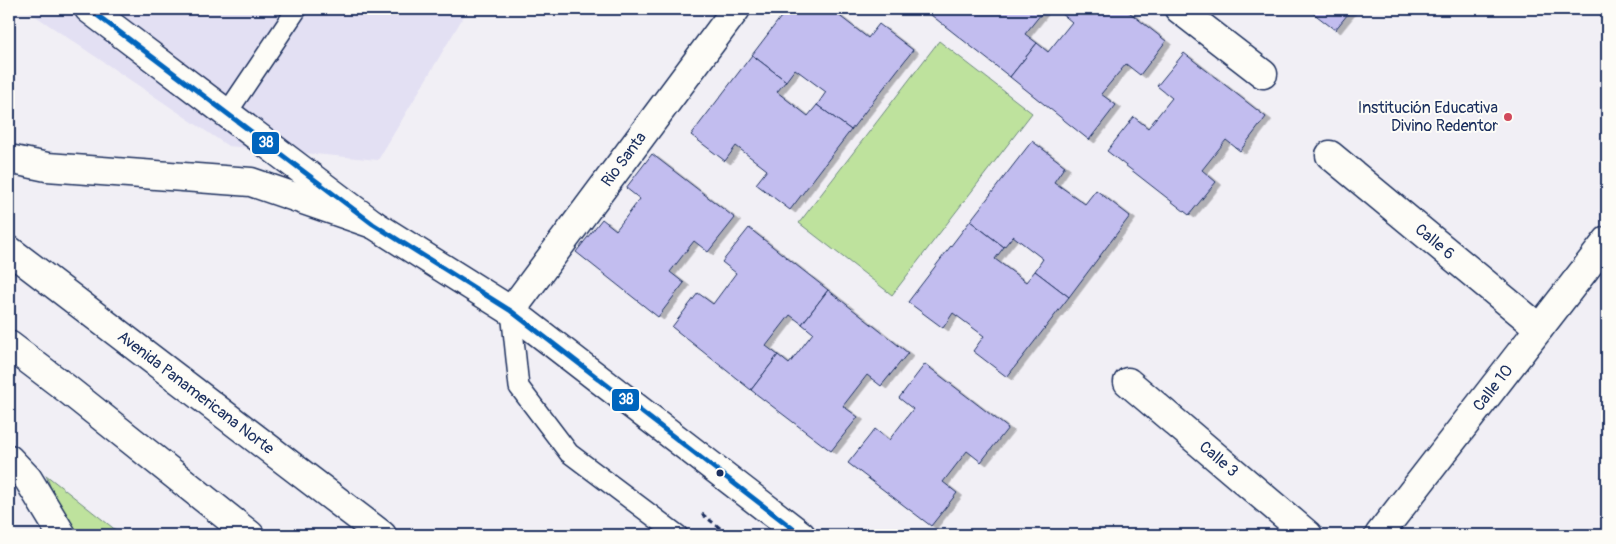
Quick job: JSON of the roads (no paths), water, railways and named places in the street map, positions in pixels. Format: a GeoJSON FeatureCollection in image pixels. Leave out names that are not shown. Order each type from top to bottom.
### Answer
{"type":"FeatureCollection","features":[{"type":"Feature","properties":{"kind":"main road"},"geometry":{"type":"LineString","coordinates":[[89,9],[373,224],[511,310],[801,535]]}},
{"type":"Feature","properties":{"kind":"main road","name":"Rio Santa"},"geometry":{"type":"LineString","coordinates":[[511,310],[736,9]]}},
{"type":"Feature","properties":{"kind":"main road"},"geometry":{"type":"LineString","coordinates":[[1179,9],[1263,74]]}},
{"type":"Feature","properties":{"kind":"main road","name":"Calle 6"},"geometry":{"type":"LineString","coordinates":[[1330,155],[1540,328]]}},
{"type":"Feature","properties":{"kind":"main road"},"geometry":{"type":"LineString","coordinates":[[9,160],[46,167],[251,182],[373,224]]}},
{"type":"Feature","properties":{"kind":"main road","name":"Calle 10"},"geometry":{"type":"LineString","coordinates":[[1379,535],[1607,241]]}},
{"type":"Feature","properties":{"kind":"main road","name":"Avenida Panamericana Norte"},"geometry":{"type":"LineString","coordinates":[[9,250],[382,535]]}},
{"type":"Feature","properties":{"kind":"main road"},"geometry":{"type":"LineString","coordinates":[[9,345],[250,535]]}},
{"type":"Feature","properties":{"kind":"main road","name":"Calle 3"},"geometry":{"type":"LineString","coordinates":[[1128,382],[1308,535]]}},
{"type":"Feature","properties":{"kind":"main road"},"geometry":{"type":"LineString","coordinates":[[9,459],[28,479],[62,535]]}},
{"type":"Feature","properties":{"kind":"lane"},"geometry":{"type":"LineString","coordinates":[[227,113],[297,9]]}},
{"type":"Feature","properties":{"kind":"lane"},"geometry":{"type":"LineString","coordinates":[[511,310],[519,387],[569,453],[678,535]]}},
{"type":"Feature","properties":{"kind":"place","name":"Institución Educativa Divino Redentor"},"geometry":{"type":"Point","coordinates":[1508,117]}}]}
